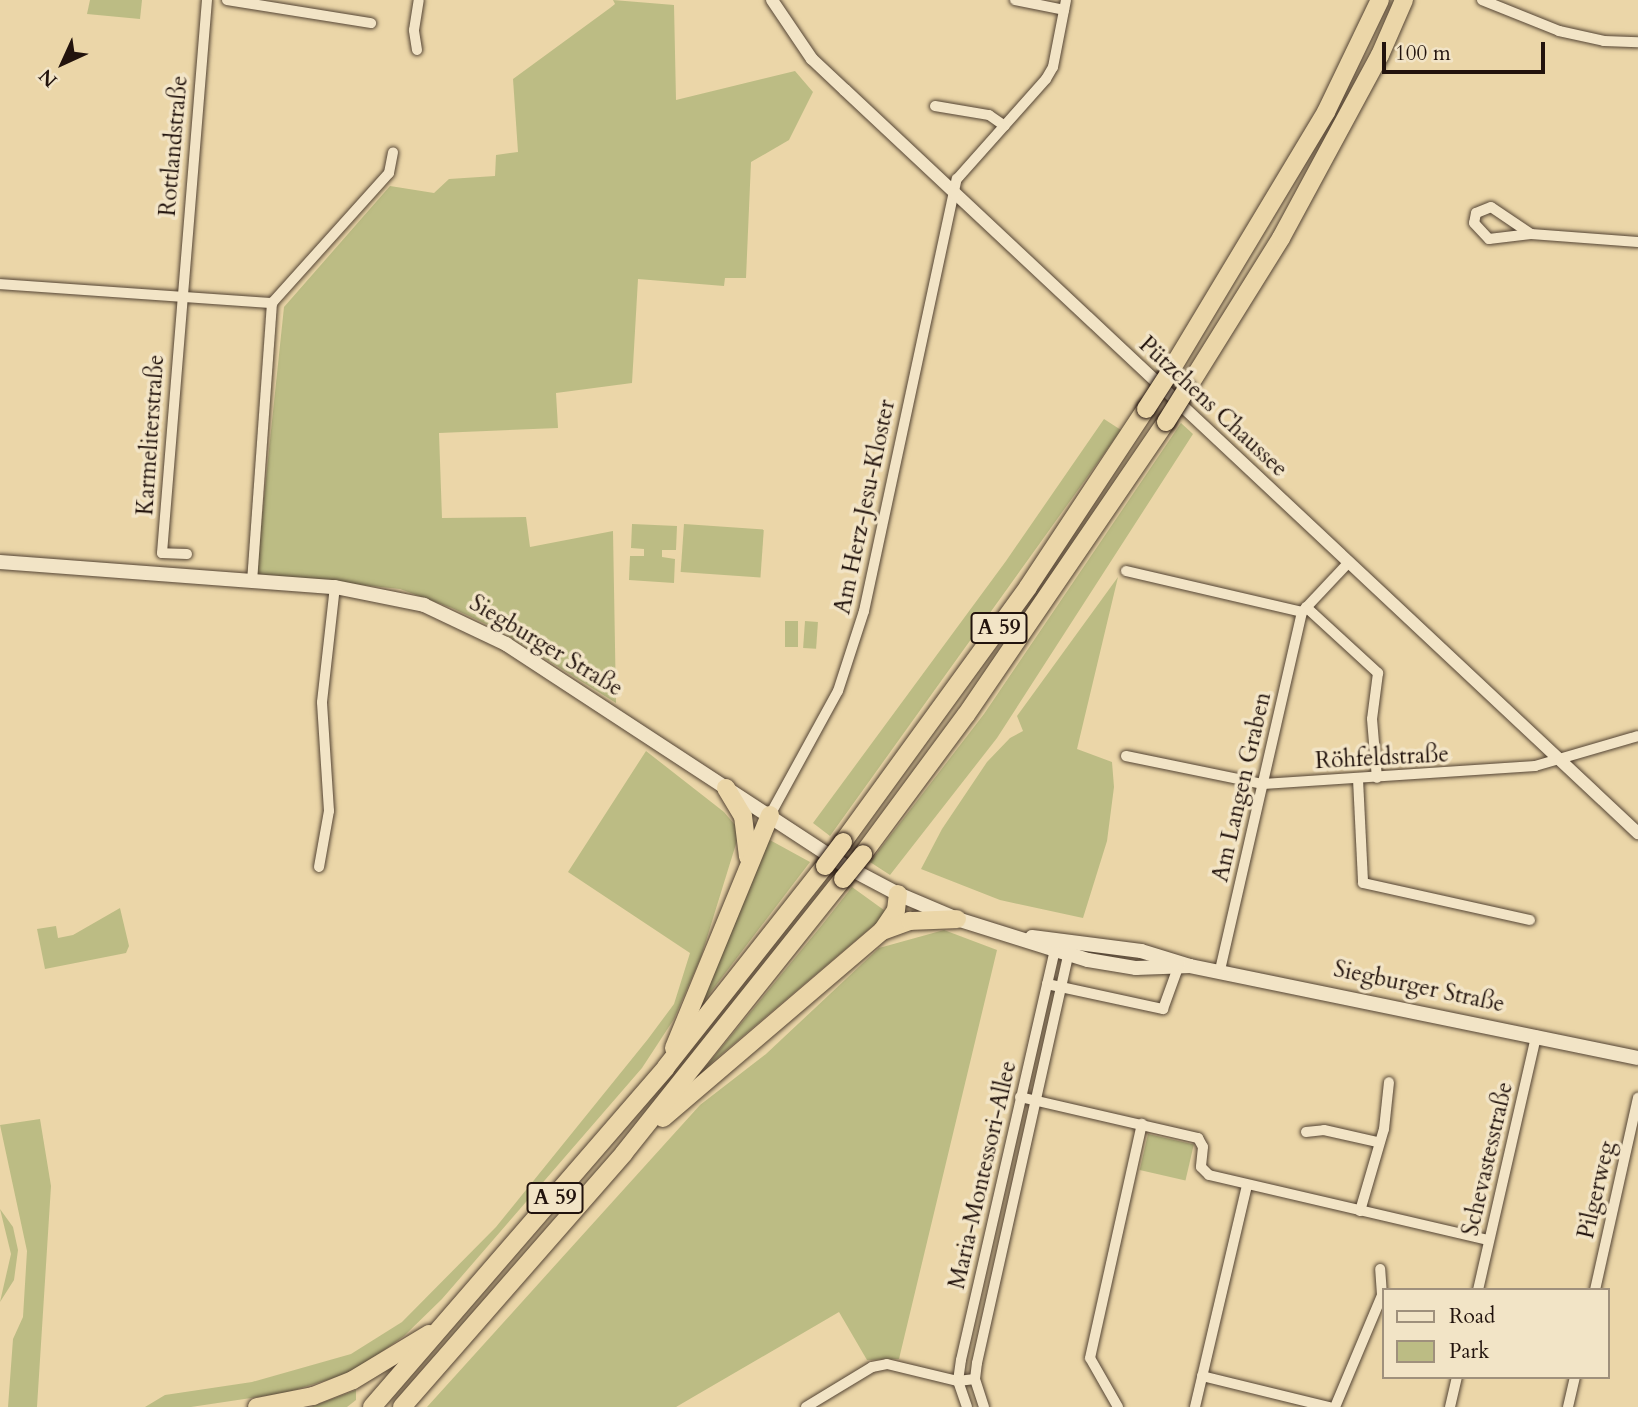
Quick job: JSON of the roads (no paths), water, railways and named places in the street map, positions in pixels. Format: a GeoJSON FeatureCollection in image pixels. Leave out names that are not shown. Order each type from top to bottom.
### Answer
{"type":"FeatureCollection","features":[{"type":"Feature","properties":{"kind":"highway","name":"A 59"},"geometry":{"type":"LineString","coordinates":[[372,1407],[666,1067],[825,866],[1014,607],[1168,375],[1300,158],[1380,0]]}},
{"type":"Feature","properties":{"kind":"highway","name":"A 59"},"geometry":{"type":"LineString","coordinates":[[405,1407],[419,1387],[624,1153],[863,854],[974,704],[1166,422],[1281,238],[1380,55],[1404,0]]}},
{"type":"Feature","properties":{"kind":"highway"},"geometry":{"type":"LineString","coordinates":[[726,788],[743,816],[748,864]]}},
{"type":"Feature","properties":{"kind":"highway"},"geometry":{"type":"LineString","coordinates":[[666,1067],[769,815]]}},
{"type":"Feature","properties":{"kind":"highway"},"geometry":{"type":"LineString","coordinates":[[624,1153],[882,931],[896,910],[898,894]]}},
{"type":"Feature","properties":{"kind":"highway"},"geometry":{"type":"LineString","coordinates":[[882,931],[910,921],[957,919]]}},
{"type":"Feature","properties":{"kind":"highway"},"geometry":{"type":"LineString","coordinates":[[257,1407],[313,1396],[353,1380],[442,1327]]}},
{"type":"Feature","properties":{"kind":"main road","name":"Siegburger Straße"},"geometry":{"type":"LineString","coordinates":[[0,562],[335,587],[409,600],[483,631],[845,866],[898,894],[957,919],[1013,935],[1061,953],[1111,965],[1183,965]]}},
{"type":"Feature","properties":{"kind":"main road","name":"Siegburger Straße"},"geometry":{"type":"LineString","coordinates":[[1013,935],[1071,940],[1638,1058]]}},
{"type":"Feature","properties":{"kind":"main road"},"geometry":{"type":"LineString","coordinates":[[1061,953],[1071,940]]}},
{"type":"Feature","properties":{"kind":"street","name":"Rottlandstraße"},"geometry":{"type":"LineString","coordinates":[[180,295],[207,0]]}},
{"type":"Feature","properties":{"kind":"street"},"geometry":{"type":"LineString","coordinates":[[227,0],[371,23]]}},
{"type":"Feature","properties":{"kind":"street"},"geometry":{"type":"LineString","coordinates":[[417,50],[414,30],[419,0]]}},
{"type":"Feature","properties":{"kind":"street","name":"Pützchens Chaussee"},"geometry":{"type":"LineString","coordinates":[[772,0],[812,59],[1638,833]]}},
{"type":"Feature","properties":{"kind":"street"},"geometry":{"type":"LineString","coordinates":[[953,191],[957,179],[1053,67],[1065,5],[1015,0]]}},
{"type":"Feature","properties":{"kind":"street"},"geometry":{"type":"LineString","coordinates":[[1482,0],[1577,36],[1638,42]]}},
{"type":"Feature","properties":{"kind":"street"},"geometry":{"type":"LineString","coordinates":[[935,106],[989,115],[1005,126]]}},
{"type":"Feature","properties":{"kind":"street"},"geometry":{"type":"LineString","coordinates":[[252,582],[272,303],[389,173],[393,152]]}},
{"type":"Feature","properties":{"kind":"street","name":"Am Herz-Jesu-Kloster"},"geometry":{"type":"LineString","coordinates":[[769,815],[838,691],[864,611],[953,191]]}},
{"type":"Feature","properties":{"kind":"street"},"geometry":{"type":"LineString","coordinates":[[1531,234],[1491,206],[1476,213],[1474,223],[1489,239],[1531,234],[1638,242]]}},
{"type":"Feature","properties":{"kind":"street"},"geometry":{"type":"LineString","coordinates":[[0,284],[272,303]]}},
{"type":"Feature","properties":{"kind":"street","name":"Karmeliterstraße"},"geometry":{"type":"LineString","coordinates":[[180,295],[162,553],[187,554]]}},
{"type":"Feature","properties":{"kind":"street"},"geometry":{"type":"LineString","coordinates":[[1304,610],[1349,562]]}},
{"type":"Feature","properties":{"kind":"street"},"geometry":{"type":"LineString","coordinates":[[1126,572],[1304,610],[1377,673],[1371,719],[1377,778]]}},
{"type":"Feature","properties":{"kind":"street"},"geometry":{"type":"LineString","coordinates":[[319,867],[329,811],[322,702],[335,587]]}},
{"type":"Feature","properties":{"kind":"street","name":"Am Langen Graben"},"geometry":{"type":"LineString","coordinates":[[1220,970],[1304,610]]}},
{"type":"Feature","properties":{"kind":"street","name":"Röhfeldstraße"},"geometry":{"type":"LineString","coordinates":[[1126,756],[1263,784],[1377,778],[1561,761],[1638,736]]}},
{"type":"Feature","properties":{"kind":"street"},"geometry":{"type":"LineString","coordinates":[[1358,779],[1363,883],[1530,920]]}},
{"type":"Feature","properties":{"kind":"street","name":"Maria-Montessori-Allee"},"geometry":{"type":"LineString","coordinates":[[958,1381],[1047,984],[1061,953]]}},
{"type":"Feature","properties":{"kind":"street","name":"Maria-Montessori-Allee"},"geometry":{"type":"LineString","coordinates":[[975,1379],[1062,988],[1061,953]]}},
{"type":"Feature","properties":{"kind":"street"},"geometry":{"type":"LineString","coordinates":[[1047,984],[1163,1009],[1183,965]]}},
{"type":"Feature","properties":{"kind":"street","name":"Schevastesstraße"},"geometry":{"type":"LineString","coordinates":[[1478,1288],[1536,1036]]}},
{"type":"Feature","properties":{"kind":"street"},"geometry":{"type":"LineString","coordinates":[[1360,1211],[1377,1142],[1384,1129],[1389,1082]]}},
{"type":"Feature","properties":{"kind":"street"},"geometry":{"type":"LineString","coordinates":[[1020,1097],[1198,1138],[1203,1147],[1201,1167],[1209,1175],[1489,1240]]}},
{"type":"Feature","properties":{"kind":"street","name":"Pilgerweg"},"geometry":{"type":"LineString","coordinates":[[1595,1288],[1638,1098]]}},
{"type":"Feature","properties":{"kind":"street"},"geometry":{"type":"LineString","coordinates":[[1118,1407],[1090,1358],[1142,1124]]}},
{"type":"Feature","properties":{"kind":"street"},"geometry":{"type":"LineString","coordinates":[[1306,1132],[1324,1130],[1377,1142]]}},
{"type":"Feature","properties":{"kind":"street"},"geometry":{"type":"LineString","coordinates":[[1195,1407],[1247,1185]]}},
{"type":"Feature","properties":{"kind":"street"},"geometry":{"type":"LineString","coordinates":[[1335,1407],[1382,1295],[1380,1269]]}},
{"type":"Feature","properties":{"kind":"street"},"geometry":{"type":"LineString","coordinates":[[806,1407],[872,1367],[887,1364],[958,1381],[975,1379],[984,1407]]}},
{"type":"Feature","properties":{"kind":"street"},"geometry":{"type":"LineString","coordinates":[[1202,1376],[1329,1407]]}},
{"type":"Feature","properties":{"kind":"street"},"geometry":{"type":"LineString","coordinates":[[1450,1407],[1457,1379]]}},
{"type":"Feature","properties":{"kind":"street"},"geometry":{"type":"LineString","coordinates":[[1569,1407],[1575,1379]]}},
{"type":"Feature","properties":{"kind":"street"},"geometry":{"type":"LineString","coordinates":[[958,1381],[967,1407]]}}]}
